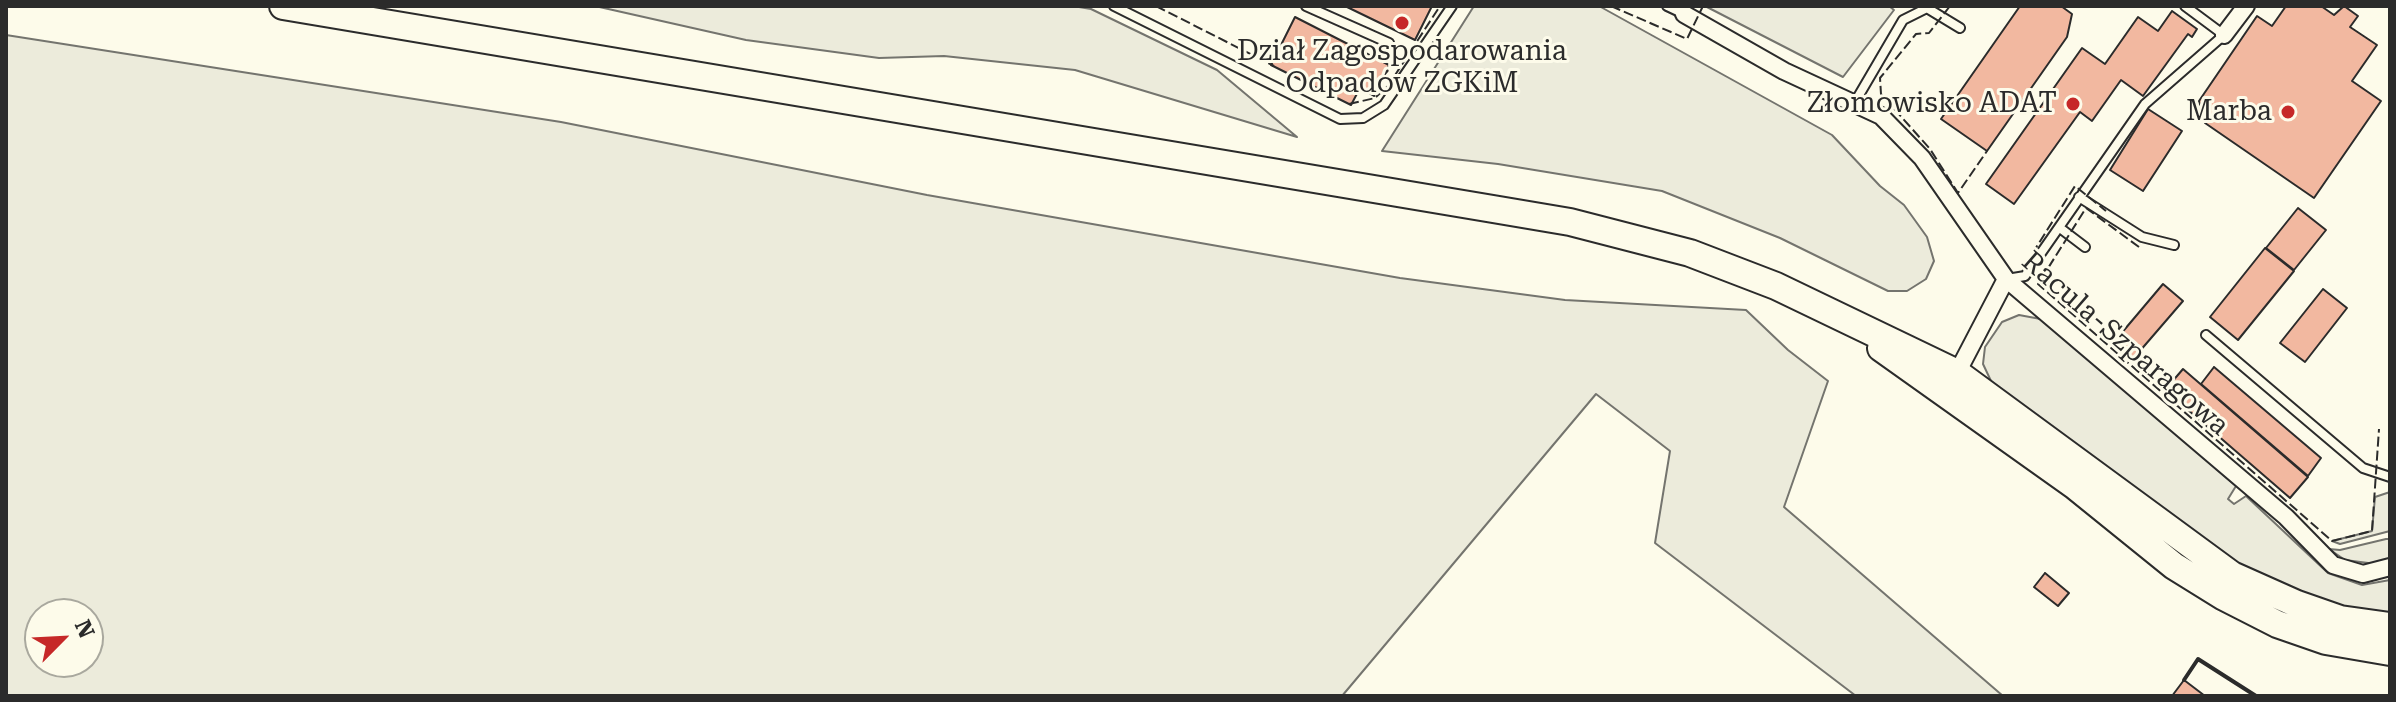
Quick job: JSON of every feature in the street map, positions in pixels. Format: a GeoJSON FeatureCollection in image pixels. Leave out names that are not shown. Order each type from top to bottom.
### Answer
{"type":"FeatureCollection","features":[{"type":"Feature","properties":{"kind":"main road"},"geometry":{"type":"LineString","coordinates":[[283,6],[1570,222],[1690,253],[1776,286],[1957,373],[2232,575],[2340,619],[2390,626]]}},
{"type":"Feature","properties":{"kind":"main road"},"geometry":{"type":"LineString","coordinates":[[1840,317],[2075,486],[2174,566],[2277,624],[2326,641],[2390,652]]}},
{"type":"Feature","properties":{"kind":"street"},"geometry":{"type":"LineString","coordinates":[[2224,35],[2246,6]]}},
{"type":"Feature","properties":{"kind":"street","name":"Racula-Szparagowa"},"geometry":{"type":"LineString","coordinates":[[1680,10],[1784,71],[1881,116],[1915,150],[2006,279],[2286,517],[2333,565],[2349,572],[2373,574],[2390,567]]}},
{"type":"Feature","properties":{"kind":"street"},"geometry":{"type":"LineString","coordinates":[[1957,373],[2006,279]]}},
{"type":"Feature","properties":{"kind":"lane"},"geometry":{"type":"LineString","coordinates":[[1114,6],[1340,119],[1363,118],[1384,105],[1452,6]]}},
{"type":"Feature","properties":{"kind":"lane"},"geometry":{"type":"LineString","coordinates":[[1306,6],[1389,43]]}},
{"type":"Feature","properties":{"kind":"lane"},"geometry":{"type":"LineString","coordinates":[[1667,6],[1680,10]]}},
{"type":"Feature","properties":{"kind":"lane"},"geometry":{"type":"LineString","coordinates":[[2006,279],[2025,276],[2145,104],[2224,35],[2185,6]]}},
{"type":"Feature","properties":{"kind":"lane"},"geometry":{"type":"LineString","coordinates":[[1855,102],[1903,20],[1928,7],[1960,28]]}},
{"type":"Feature","properties":{"kind":"lane"},"geometry":{"type":"LineString","coordinates":[[2079,197],[2142,237],[2174,245]]}},
{"type":"Feature","properties":{"kind":"lane"},"geometry":{"type":"LineString","coordinates":[[2060,228],[2085,247]]}},
{"type":"Feature","properties":{"kind":"lane"},"geometry":{"type":"LineString","coordinates":[[2206,335],[2363,468],[2390,477]]}},
{"type":"Feature","properties":{"kind":"shaded area"},"geometry":{"type":"Polygon","coordinates":[[[595,6],[1073,6],[1091,9],[1217,70],[1297,137],[1075,70],[944,56],[879,58],[746,40],[595,6]]]}},
{"type":"Feature","properties":{"kind":"shaded area"},"geometry":{"type":"Polygon","coordinates":[[[1474,6],[1599,6],[1832,135],[1880,186],[1904,205],[1927,237],[1934,261],[1926,279],[1907,291],[1888,291],[1780,238],[1662,191],[1498,164],[1382,151],[1474,6]]]}},
{"type":"Feature","properties":{"kind":"shaded area"},"geometry":{"type":"Polygon","coordinates":[[[1705,6],[1889,6],[1894,10],[1843,77],[1705,6]]]}},
{"type":"Feature","properties":{"kind":"shaded area"},"geometry":{"type":"Polygon","coordinates":[[[6,35],[561,122],[927,195],[1400,278],[1565,300],[1746,310],[1788,350],[1828,381],[1784,507],[2003,696],[1856,696],[1655,543],[1670,451],[1596,394],[1342,696],[6,696],[6,35]]]}},
{"type":"Feature","properties":{"kind":"shaded area"},"geometry":{"type":"Polygon","coordinates":[[[2019,315],[2046,320],[2236,486],[2228,499],[2234,504],[2246,496],[2328,573],[2362,585],[2390,580],[2390,618],[2367,617],[2265,582],[2145,505],[2042,419],[1999,389],[1991,381],[1983,364],[1985,347],[2002,322],[2019,315]]]}},
{"type":"Feature","properties":{"kind":"shaded area"},"geometry":{"type":"Polygon","coordinates":[[[2390,492],[2390,531],[2340,544],[2332,541],[2372,531],[2375,497],[2390,492]]]}},
{"type":"Feature","properties":{"kind":"shaded area"},"geometry":{"type":"Polygon","coordinates":[[[2390,539],[2390,558],[2376,564],[2345,560],[2329,549],[2340,550],[2390,539]]]}},
{"type":"Feature","properties":{"kind":"building","name":"Dział Zagospodarowania Odpadów ZGKiM"},"geometry":{"type":"Polygon","coordinates":[[[1345,6],[1432,6],[1415,40],[1345,6]]]}},
{"type":"Feature","properties":{"kind":"building"},"geometry":{"type":"Polygon","coordinates":[[[2020,6],[2061,6],[2072,14],[2067,37],[1987,151],[1941,119],[2020,6]]]}},
{"type":"Feature","properties":{"kind":"building","name":"Marba"},"geometry":{"type":"Polygon","coordinates":[[[2286,6],[2321,6],[2334,15],[2344,6],[2358,16],[2350,27],[2377,45],[2352,81],[2381,101],[2314,198],[2205,123],[2199,101],[2257,16],[2272,26],[2286,6]]]}},
{"type":"Feature","properties":{"kind":"building","name":"Złomowisko ADAT"},"geometry":{"type":"Polygon","coordinates":[[[2172,11],[2197,29],[2192,37],[2188,34],[2143,96],[2121,80],[2092,121],[2080,112],[2014,204],[1986,184],[2082,48],[2105,64],[2138,17],[2158,31],[2172,11]]]}},
{"type":"Feature","properties":{"kind":"building"},"geometry":{"type":"Polygon","coordinates":[[[1295,17],[1389,65],[1374,96],[1360,88],[1351,105],[1271,65],[1295,17]]]}},
{"type":"Feature","properties":{"kind":"building"},"geometry":{"type":"Polygon","coordinates":[[[2148,109],[2182,131],[2143,191],[2110,170],[2148,109]]]}},
{"type":"Feature","properties":{"kind":"building"},"geometry":{"type":"Polygon","coordinates":[[[2298,208],[2326,230],[2294,270],[2266,248],[2298,208]]]}},
{"type":"Feature","properties":{"kind":"building"},"geometry":{"type":"Polygon","coordinates":[[[2265,248],[2294,271],[2238,340],[2210,317],[2265,248]]]}},
{"type":"Feature","properties":{"kind":"building"},"geometry":{"type":"Polygon","coordinates":[[[2163,284],[2183,301],[2133,359],[2114,342],[2163,284]]]}},
{"type":"Feature","properties":{"kind":"building"},"geometry":{"type":"Polygon","coordinates":[[[2323,289],[2347,308],[2305,362],[2280,343],[2323,289]]]}},
{"type":"Feature","properties":{"kind":"building"},"geometry":{"type":"Polygon","coordinates":[[[2214,367],[2321,458],[2308,476],[2201,384],[2214,367]]]}},
{"type":"Feature","properties":{"kind":"building"},"geometry":{"type":"Polygon","coordinates":[[[2183,369],[2308,477],[2290,498],[2165,390],[2183,369]]]}},
{"type":"Feature","properties":{"kind":"building"},"geometry":{"type":"Polygon","coordinates":[[[2045,573],[2069,593],[2058,606],[2034,587],[2045,573]]]}},
{"type":"Feature","properties":{"kind":"building"},"geometry":{"type":"Polygon","coordinates":[[[2184,680],[2205,696],[2172,696],[2184,680]]]}},
{"type":"Feature","properties":{"kind":"fence"},"geometry":{"type":"LineString","coordinates":[[1156,6],[1274,66]]}},
{"type":"Feature","properties":{"kind":"fence"},"geometry":{"type":"LineString","coordinates":[[1349,104],[1375,98],[1388,86],[1440,6]]}},
{"type":"Feature","properties":{"kind":"fence"},"geometry":{"type":"LineString","coordinates":[[1611,6],[1687,39],[1703,6]]}},
{"type":"Feature","properties":{"kind":"fence"},"geometry":{"type":"LineString","coordinates":[[1950,6],[1929,33],[1916,34],[1880,78],[1881,94],[1930,149],[1958,193],[1987,151]]}},
{"type":"Feature","properties":{"kind":"fence"},"geometry":{"type":"LineString","coordinates":[[2032,254],[2075,186],[2106,211]]}},
{"type":"Feature","properties":{"kind":"fence"},"geometry":{"type":"LineString","coordinates":[[2139,247],[2086,208],[2038,284],[2332,541],[2372,531],[2379,429]]}},
{"type":"Feature","properties":{"kind":"wall"},"geometry":{"type":"LineString","coordinates":[[2184,680],[2198,659],[2256,696]]}},
{"type":"Feature","properties":{"kind":"place","name":"Dział Zagospodarowania Odpadów ZGKiM"},"geometry":{"type":"Point","coordinates":[1402,23]}},
{"type":"Feature","properties":{"kind":"place","name":"Złomowisko ADAT"},"geometry":{"type":"Point","coordinates":[2073,104]}},
{"type":"Feature","properties":{"kind":"place","name":"Marba"},"geometry":{"type":"Point","coordinates":[2288,112]}}]}
